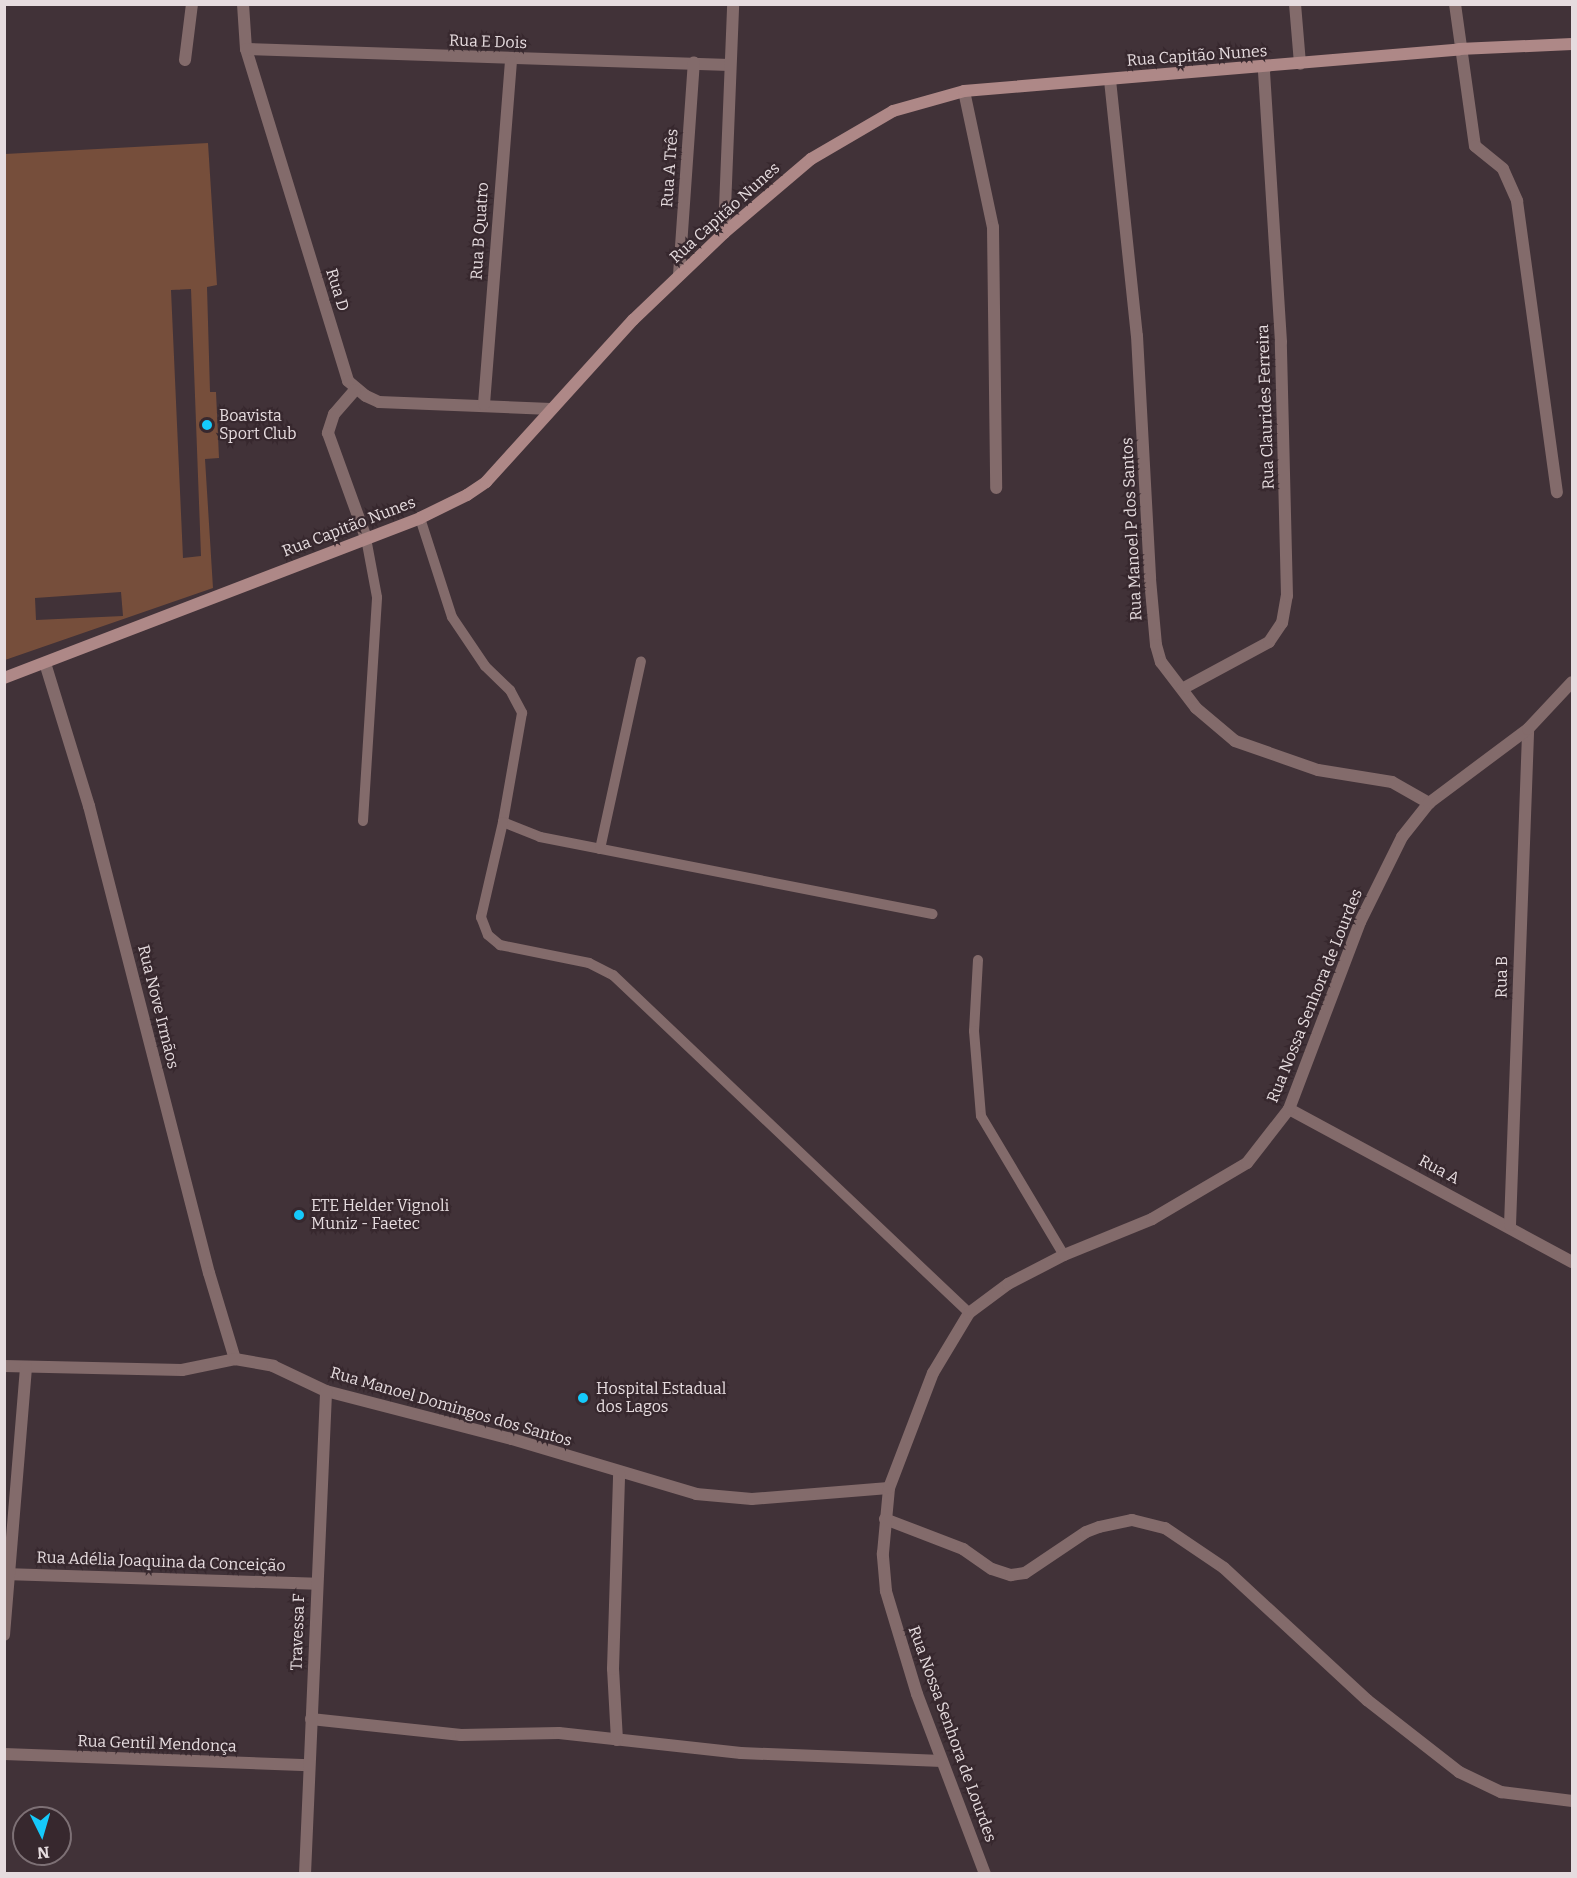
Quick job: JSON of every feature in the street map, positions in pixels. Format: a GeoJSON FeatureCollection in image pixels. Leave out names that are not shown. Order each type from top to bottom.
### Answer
{"type":"FeatureCollection","features":[{"type":"Feature","properties":{"kind":"street"},"geometry":{"type":"LineString","coordinates":[[185,60],[192,4]]}},
{"type":"Feature","properties":{"kind":"street","name":"Rua D"},"geometry":{"type":"LineString","coordinates":[[243,4],[246,49],[343,365],[355,390]]}},
{"type":"Feature","properties":{"kind":"street"},"geometry":{"type":"LineString","coordinates":[[724,233],[733,4]]}},
{"type":"Feature","properties":{"kind":"street"},"geometry":{"type":"LineString","coordinates":[[1295,4],[1300,64]]}},
{"type":"Feature","properties":{"kind":"street"},"geometry":{"type":"LineString","coordinates":[[1455,4],[1459,49],[1475,146],[1503,169],[1517,201],[1557,492]]}},
{"type":"Feature","properties":{"kind":"street","name":"Rua Capitão Nunes"},"geometry":{"type":"LineString","coordinates":[[4,678],[420,518],[486,482],[551,409],[679,275],[724,233],[811,159],[862,127],[893,111],[964,91],[1264,68],[1459,49],[1572,44]]}},
{"type":"Feature","properties":{"kind":"street","name":"Rua E Dois"},"geometry":{"type":"LineString","coordinates":[[246,49],[511,61],[730,65]]}},
{"type":"Feature","properties":{"kind":"street","name":"Rua B Quatro"},"geometry":{"type":"LineString","coordinates":[[484,404],[511,61]]}},
{"type":"Feature","properties":{"kind":"street","name":"Rua A Três"},"geometry":{"type":"LineString","coordinates":[[679,275],[694,63]]}},
{"type":"Feature","properties":{"kind":"street","name":"Rua Claurides Ferreira"},"geometry":{"type":"LineString","coordinates":[[1182,689],[1269,642],[1282,623],[1287,596],[1281,342],[1264,68]]}},
{"type":"Feature","properties":{"kind":"street","name":"Rua Manoel P dos Santos"},"geometry":{"type":"LineString","coordinates":[[1110,80],[1137,336],[1156,645],[1165,669],[1196,708],[1235,741],[1318,770],[1392,782],[1429,802]]}},
{"type":"Feature","properties":{"kind":"street"},"geometry":{"type":"LineString","coordinates":[[964,91],[993,227],[996,488]]}},
{"type":"Feature","properties":{"kind":"street"},"geometry":{"type":"LineString","coordinates":[[366,538],[328,433],[334,414],[355,390],[380,402],[484,404],[551,409]]}},
{"type":"Feature","properties":{"kind":"street","name":"Rua Nove Irmãos"},"geometry":{"type":"LineString","coordinates":[[45,663],[89,806],[209,1273],[235,1359]]}},
{"type":"Feature","properties":{"kind":"street","name":"Rua Nossa Senhora de Lourdes"},"geometry":{"type":"LineString","coordinates":[[985,1874],[917,1694],[886,1591],[885,1519],[889,1488],[933,1373],[954,1332],[969,1313],[1008,1284],[1064,1255],[1152,1219],[1224,1180],[1248,1163],[1289,1109],[1360,922],[1402,837],[1429,802],[1528,729],[1572,682]]}},
{"type":"Feature","properties":{"kind":"street","name":"Rua B"},"geometry":{"type":"LineString","coordinates":[[1510,1225],[1528,729]]}},
{"type":"Feature","properties":{"kind":"street","name":"Rua A"},"geometry":{"type":"LineString","coordinates":[[1289,1109],[1510,1225],[1572,1262]]}},
{"type":"Feature","properties":{"kind":"street","name":"Rua Manoel Domingos dos Santos"},"geometry":{"type":"LineString","coordinates":[[4,1366],[182,1370],[235,1359],[273,1366],[326,1391],[512,1439],[619,1474],[696,1494],[752,1499],[889,1488]]}},
{"type":"Feature","properties":{"kind":"street"},"geometry":{"type":"LineString","coordinates":[[4,1635],[26,1367]]}},
{"type":"Feature","properties":{"kind":"street","name":"Travessa F"},"geometry":{"type":"LineString","coordinates":[[304,1874],[326,1391]]}},
{"type":"Feature","properties":{"kind":"street"},"geometry":{"type":"LineString","coordinates":[[617,1740],[613,1669],[619,1474]]}},
{"type":"Feature","properties":{"kind":"street"},"geometry":{"type":"LineString","coordinates":[[885,1519],[963,1549],[992,1569],[1011,1575],[1025,1573],[1086,1532],[1099,1527],[1132,1521],[1165,1528],[1224,1568],[1367,1700],[1459,1772],[1501,1792],[1572,1801]]}},
{"type":"Feature","properties":{"kind":"street","name":"Rua Adélia Joaquina da Conceição"},"geometry":{"type":"LineString","coordinates":[[8,1574],[317,1584]]}},
{"type":"Feature","properties":{"kind":"street"},"geometry":{"type":"LineString","coordinates":[[311,1719],[461,1735],[559,1733],[741,1753],[809,1753],[942,1761]]}},
{"type":"Feature","properties":{"kind":"street","name":"Rua Gentil Mendonça"},"geometry":{"type":"LineString","coordinates":[[4,1754],[309,1765]]}},
{"type":"Feature","properties":{"kind":"lane"},"geometry":{"type":"LineString","coordinates":[[420,518],[452,617],[485,666],[510,690],[522,713],[503,822],[481,916],[488,935],[500,945],[589,963],[613,975],[969,1313]]}},
{"type":"Feature","properties":{"kind":"lane"},"geometry":{"type":"LineString","coordinates":[[363,821],[377,597],[366,538]]}},
{"type":"Feature","properties":{"kind":"lane"},"geometry":{"type":"LineString","coordinates":[[600,849],[641,661]]}},
{"type":"Feature","properties":{"kind":"lane"},"geometry":{"type":"LineString","coordinates":[[503,822],[540,837],[933,914]]}},
{"type":"Feature","properties":{"kind":"lane"},"geometry":{"type":"LineString","coordinates":[[978,960],[974,1031],[981,1116],[1064,1255]]}},
{"type":"Feature","properties":{"kind":"shaded area"},"geometry":{"type":"Polygon","coordinates":[[[208,143],[217,285],[207,287],[210,392],[216,392],[219,458],[205,459],[213,588],[5,660],[5,154],[208,143]],[[191,289],[171,290],[183,558],[201,556],[191,289]],[[121,592],[35,598],[36,620],[123,616],[121,592]]]}},
{"type":"Feature","properties":{"kind":"place","name":"Boavista Sport Club"},"geometry":{"type":"Point","coordinates":[207,425]}},
{"type":"Feature","properties":{"kind":"place","name":"ETE Helder Vignoli Muniz - Faetec"},"geometry":{"type":"Point","coordinates":[299,1215]}},
{"type":"Feature","properties":{"kind":"place","name":"Hospital Estadual dos Lagos"},"geometry":{"type":"Point","coordinates":[583,1398]}}]}
